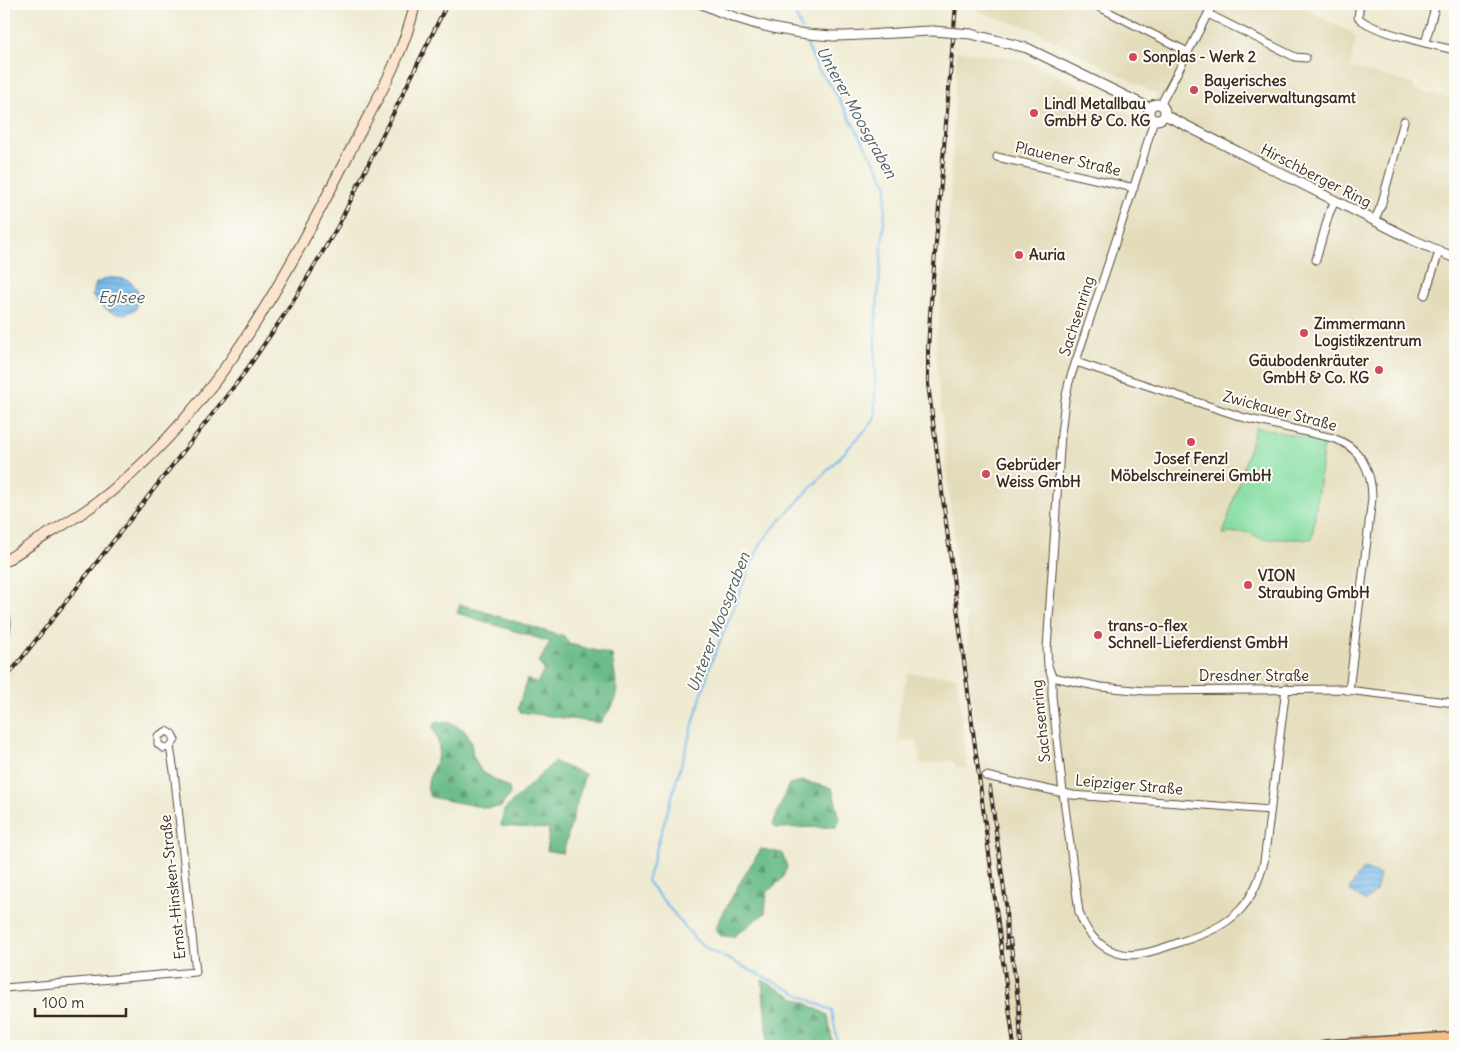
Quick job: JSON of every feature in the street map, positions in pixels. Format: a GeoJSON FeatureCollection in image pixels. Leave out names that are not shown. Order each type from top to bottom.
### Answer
{"type":"FeatureCollection","features":[{"type":"Feature","properties":{"kind":"highway"},"geometry":{"type":"LineString","coordinates":[[1325,1046],[1446,1039]]}},
{"type":"Feature","properties":{"kind":"highway"},"geometry":{"type":"LineString","coordinates":[[1391,1046],[1427,1044],[1446,1039]]}},
{"type":"Feature","properties":{"kind":"main road"},"geometry":{"type":"LineString","coordinates":[[4,562],[85,511],[114,490],[167,438],[207,392],[228,364],[265,310],[314,223],[393,66],[405,36],[414,4]]}},
{"type":"Feature","properties":{"kind":"street"},"geometry":{"type":"LineString","coordinates":[[702,4],[744,20],[807,34],[833,36],[933,31],[972,34],[1027,48],[1150,108]]}},
{"type":"Feature","properties":{"kind":"street"},"geometry":{"type":"LineString","coordinates":[[1093,4],[1188,52]]}},
{"type":"Feature","properties":{"kind":"street"},"geometry":{"type":"LineString","coordinates":[[1161,104],[1213,4]]}},
{"type":"Feature","properties":{"kind":"street"},"geometry":{"type":"LineString","coordinates":[[1360,4],[1358,17],[1360,20],[1382,30],[1455,50]]}},
{"type":"Feature","properties":{"kind":"street"},"geometry":{"type":"LineString","coordinates":[[1424,43],[1436,4]]}},
{"type":"Feature","properties":{"kind":"street"},"geometry":{"type":"LineString","coordinates":[[1208,14],[1295,57],[1306,58]]}},
{"type":"Feature","properties":{"kind":"street"},"geometry":{"type":"LineString","coordinates":[[1154,104],[1161,104],[1165,108],[1165,115],[1161,119],[1154,119],[1149,112],[1150,108],[1154,104]]}},
{"type":"Feature","properties":{"kind":"street","name":"Hirschberger Ring"},"geometry":{"type":"LineString","coordinates":[[1165,115],[1335,201],[1455,258]]}},
{"type":"Feature","properties":{"kind":"street","name":"Sachsenring"},"geometry":{"type":"LineString","coordinates":[[1154,119],[1134,188],[1065,400],[1060,450],[1047,649],[1048,666],[1052,677],[1052,696],[1063,792],[1079,912],[1082,923],[1090,936],[1099,944],[1119,954],[1130,955],[1154,951],[1199,936],[1227,922],[1251,896],[1264,862],[1286,688]]}},
{"type":"Feature","properties":{"kind":"street"},"geometry":{"type":"LineString","coordinates":[[1374,220],[1381,206],[1404,120]]}},
{"type":"Feature","properties":{"kind":"street","name":"Plauener Straße"},"geometry":{"type":"LineString","coordinates":[[997,157],[1134,188]]}},
{"type":"Feature","properties":{"kind":"street"},"geometry":{"type":"LineString","coordinates":[[1316,260],[1329,214],[1335,201]]}},
{"type":"Feature","properties":{"kind":"street"},"geometry":{"type":"LineString","coordinates":[[1425,295],[1439,252]]}},
{"type":"Feature","properties":{"kind":"street","name":"Zwickauer Straße"},"geometry":{"type":"LineString","coordinates":[[1076,362],[1245,418],[1333,438],[1344,442],[1356,451],[1364,461],[1371,478],[1372,498],[1349,691]]}},
{"type":"Feature","properties":{"kind":"street"},"geometry":{"type":"LineString","coordinates":[[4,609],[6,624],[4,640]]}},
{"type":"Feature","properties":{"kind":"street","name":"Dresdner Straße"},"geometry":{"type":"LineString","coordinates":[[1052,677],[1101,687],[1146,690],[1286,688],[1349,691],[1455,703]]}},
{"type":"Feature","properties":{"kind":"street","name":"Ernst-Hinsken-Straße"},"geometry":{"type":"LineString","coordinates":[[4,988],[196,972],[170,747],[175,740],[172,734],[167,731],[158,736],[158,744],[163,748],[170,747]]}},
{"type":"Feature","properties":{"kind":"street","name":"Leipziger Straße"},"geometry":{"type":"LineString","coordinates":[[986,776],[1073,795],[1270,810]]}},
{"type":"Feature","properties":{"kind":"shaded area"},"geometry":{"type":"Polygon","coordinates":[[[978,4],[1296,4],[1352,33],[1356,37],[1350,67],[1414,84],[1413,89],[1455,100],[1455,1031],[1246,1046],[1019,1046],[971,693],[966,613],[961,613],[935,347],[950,198],[957,51],[1017,59],[1039,66],[1142,120],[1158,95],[1034,30],[977,11],[978,4]]]}},
{"type":"Feature","properties":{"kind":"shaded area"},"geometry":{"type":"Polygon","coordinates":[[[908,673],[957,677],[968,769],[957,767],[951,760],[921,764],[916,740],[898,743],[899,706],[908,673]]]}},
{"type":"Feature","properties":{"kind":"green space"},"geometry":{"type":"Polygon","coordinates":[[[1256,427],[1324,442],[1312,539],[1263,539],[1246,532],[1223,534],[1256,427]]]}},
{"type":"Feature","properties":{"kind":"green space"},"geometry":{"type":"Polygon","coordinates":[[[460,604],[564,637],[570,644],[612,655],[617,690],[613,705],[600,723],[520,712],[518,708],[527,679],[537,683],[544,670],[539,662],[550,642],[457,613],[460,604]]]}},
{"type":"Feature","properties":{"kind":"green space"},"geometry":{"type":"Polygon","coordinates":[[[437,721],[451,723],[464,730],[471,741],[473,756],[481,771],[509,788],[510,794],[501,807],[487,808],[430,797],[428,785],[439,751],[433,727],[437,721]]]}},
{"type":"Feature","properties":{"kind":"green space"},"geometry":{"type":"Polygon","coordinates":[[[554,762],[585,774],[563,853],[547,851],[549,829],[501,826],[504,810],[554,762]]]}},
{"type":"Feature","properties":{"kind":"green space"},"geometry":{"type":"Polygon","coordinates":[[[802,781],[832,788],[840,819],[836,827],[776,828],[773,824],[789,784],[802,781]]]}},
{"type":"Feature","properties":{"kind":"green space"},"geometry":{"type":"Polygon","coordinates":[[[761,849],[782,853],[787,867],[782,879],[767,892],[765,913],[733,937],[721,936],[715,929],[739,884],[761,849]]]}},
{"type":"Feature","properties":{"kind":"green space"},"geometry":{"type":"Polygon","coordinates":[[[762,980],[828,1015],[833,1046],[768,1046],[762,980]]]}},
{"type":"Feature","properties":{"kind":"water","name":"Eglsee"},"geometry":{"type":"Polygon","coordinates":[[[107,278],[122,279],[132,284],[139,292],[136,309],[118,314],[107,310],[92,296],[96,283],[107,278]]]}},
{"type":"Feature","properties":{"kind":"water"},"geometry":{"type":"Polygon","coordinates":[[[1364,869],[1380,875],[1376,892],[1365,902],[1349,890],[1360,872],[1364,869]]]}},
{"type":"Feature","properties":{"kind":"waterway","name":"Unterer Moosgraben"},"geometry":{"type":"LineString","coordinates":[[782,4],[793,9]]}},
{"type":"Feature","properties":{"kind":"waterway","name":"Unterer Moosgraben"},"geometry":{"type":"LineString","coordinates":[[796,16],[802,30]]}},
{"type":"Feature","properties":{"kind":"waterway","name":"Unterer Moosgraben"},"geometry":{"type":"LineString","coordinates":[[804,37],[817,68],[832,87],[887,184],[875,334],[875,416],[872,423],[773,528],[756,553],[711,663],[647,881],[695,939],[708,949],[832,1011],[838,1046]]}},
{"type":"Feature","properties":{"kind":"railway"},"geometry":{"type":"LineString","coordinates":[[4,681],[243,375],[291,305],[338,226],[447,4]]}},
{"type":"Feature","properties":{"kind":"railway"},"geometry":{"type":"LineString","coordinates":[[956,4],[930,314],[928,384],[1014,1046]]}},
{"type":"Feature","properties":{"kind":"railway"},"geometry":{"type":"LineString","coordinates":[[990,787],[1006,904],[1007,948]]}},
{"type":"Feature","properties":{"kind":"railway"},"geometry":{"type":"LineString","coordinates":[[1010,939],[1019,1008],[1021,1046]]}},
{"type":"Feature","properties":{"kind":"place","name":"Sonplas - Werk 2"},"geometry":{"type":"Point","coordinates":[1133,57]}},
{"type":"Feature","properties":{"kind":"place","name":"Bayerisches Polizeiverwaltungsamt"},"geometry":{"type":"Point","coordinates":[1194,90]}},
{"type":"Feature","properties":{"kind":"place","name":"Lindl Metallbau GmbH & Co. KG"},"geometry":{"type":"Point","coordinates":[1034,113]}},
{"type":"Feature","properties":{"kind":"place","name":"Auria"},"geometry":{"type":"Point","coordinates":[1019,255]}},
{"type":"Feature","properties":{"kind":"place","name":"Zimmermann Logistikzentrum"},"geometry":{"type":"Point","coordinates":[1304,333]}},
{"type":"Feature","properties":{"kind":"place","name":"Gäubodenkräuter GmbH & Co. KG"},"geometry":{"type":"Point","coordinates":[1379,370]}},
{"type":"Feature","properties":{"kind":"place","name":"Josef Fenzl Möbelschreinerei GmbH"},"geometry":{"type":"Point","coordinates":[1191,442]}},
{"type":"Feature","properties":{"kind":"place","name":"Gebrüder Weiss GmbH"},"geometry":{"type":"Point","coordinates":[986,474]}},
{"type":"Feature","properties":{"kind":"place","name":"VION Straubing GmbH"},"geometry":{"type":"Point","coordinates":[1248,585]}},
{"type":"Feature","properties":{"kind":"place","name":"trans-o-flex Schnell-Lieferdienst GmbH"},"geometry":{"type":"Point","coordinates":[1098,635]}}]}
